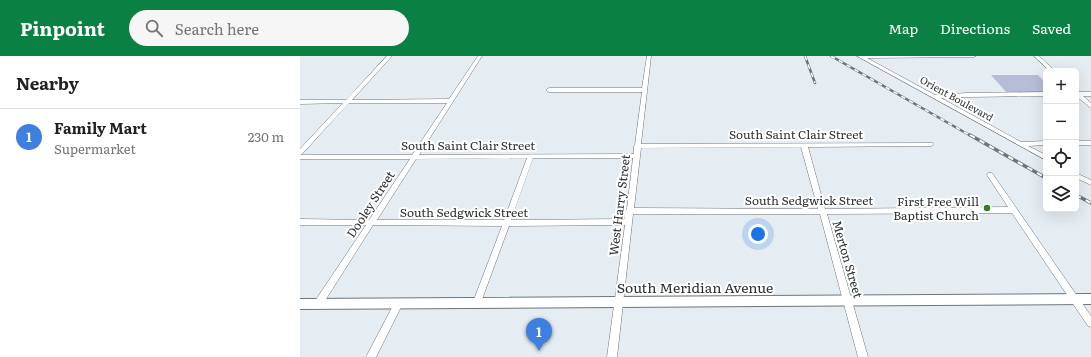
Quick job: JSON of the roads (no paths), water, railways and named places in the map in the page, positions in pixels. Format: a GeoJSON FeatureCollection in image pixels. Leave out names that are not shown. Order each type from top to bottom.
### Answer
{"type":"FeatureCollection","features":[{"type":"Feature","properties":{"kind":"main road","name":"South Meridian Avenue"},"geometry":{"type":"LineString","coordinates":[[300,304],[1091,299]]}},
{"type":"Feature","properties":{"kind":"street"},"geometry":{"type":"LineString","coordinates":[[300,153],[390,56]]}},
{"type":"Feature","properties":{"kind":"street","name":"Dooley Street"},"geometry":{"type":"LineString","coordinates":[[318,304],[480,56]]}},
{"type":"Feature","properties":{"kind":"street","name":"West Harry Street"},"geometry":{"type":"LineString","coordinates":[[612,357],[649,56]]}},
{"type":"Feature","properties":{"kind":"street"},"geometry":{"type":"LineString","coordinates":[[860,57],[974,56]]}},
{"type":"Feature","properties":{"kind":"street"},"geometry":{"type":"LineString","coordinates":[[1036,56],[1050,68]]}},
{"type":"Feature","properties":{"kind":"street","name":"Orient Boulevard"},"geometry":{"type":"LineString","coordinates":[[860,57],[1043,156]]}},
{"type":"Feature","properties":{"kind":"street"},"geometry":{"type":"LineString","coordinates":[[549,90],[644,90]]}},
{"type":"Feature","properties":{"kind":"street"},"geometry":{"type":"LineString","coordinates":[[934,97],[1043,94]]}},
{"type":"Feature","properties":{"kind":"street"},"geometry":{"type":"LineString","coordinates":[[1079,94],[1091,94]]}},
{"type":"Feature","properties":{"kind":"street"},"geometry":{"type":"LineString","coordinates":[[1079,96],[1091,106]]}},
{"type":"Feature","properties":{"kind":"street"},"geometry":{"type":"LineString","coordinates":[[300,102],[346,103],[450,101]]}},
{"type":"Feature","properties":{"kind":"street"},"geometry":{"type":"LineString","coordinates":[[1079,143],[1091,143]]}},
{"type":"Feature","properties":{"kind":"street","name":"South Saint Clair Street"},"geometry":{"type":"LineString","coordinates":[[637,146],[931,144]]}},
{"type":"Feature","properties":{"kind":"street"},"geometry":{"type":"LineString","coordinates":[[1021,144],[1043,144]]}},
{"type":"Feature","properties":{"kind":"street","name":"Merton Street"},"geometry":{"type":"LineString","coordinates":[[804,145],[863,357]]}},
{"type":"Feature","properties":{"kind":"street"},"geometry":{"type":"LineString","coordinates":[[477,302],[531,156]]}},
{"type":"Feature","properties":{"kind":"street","name":"South Saint Clair Street"},"geometry":{"type":"LineString","coordinates":[[300,157],[636,156]]}},
{"type":"Feature","properties":{"kind":"street"},"geometry":{"type":"LineString","coordinates":[[990,175],[1091,323]]}},
{"type":"Feature","properties":{"kind":"street"},"geometry":{"type":"LineString","coordinates":[[1079,176],[1091,183]]}},
{"type":"Feature","properties":{"kind":"street","name":"South Sedgwick Street"},"geometry":{"type":"LineString","coordinates":[[629,211],[1013,210]]}},
{"type":"Feature","properties":{"kind":"street","name":"South Sedgwick Street"},"geometry":{"type":"LineString","coordinates":[[300,222],[628,222]]}},
{"type":"Feature","properties":{"kind":"street"},"geometry":{"type":"LineString","coordinates":[[371,357],[399,303]]}},
{"type":"Feature","properties":{"kind":"railway"},"geometry":{"type":"LineString","coordinates":[[805,56],[815,83]]}},
{"type":"Feature","properties":{"kind":"railway"},"geometry":{"type":"LineString","coordinates":[[831,56],[971,136]]}},
{"type":"Feature","properties":{"kind":"railway"},"geometry":{"type":"LineString","coordinates":[[970,135],[1043,176]]}},
{"type":"Feature","properties":{"kind":"railway"},"geometry":{"type":"LineString","coordinates":[[1079,197],[1091,203]]}},
{"type":"Feature","properties":{"kind":"place","name":"First Free Will Baptist Church"},"geometry":{"type":"Point","coordinates":[987,208]}},
{"type":"Feature","properties":{"kind":"place","name":"Family Mart"},"geometry":{"type":"Point","coordinates":[539,351]}}]}
